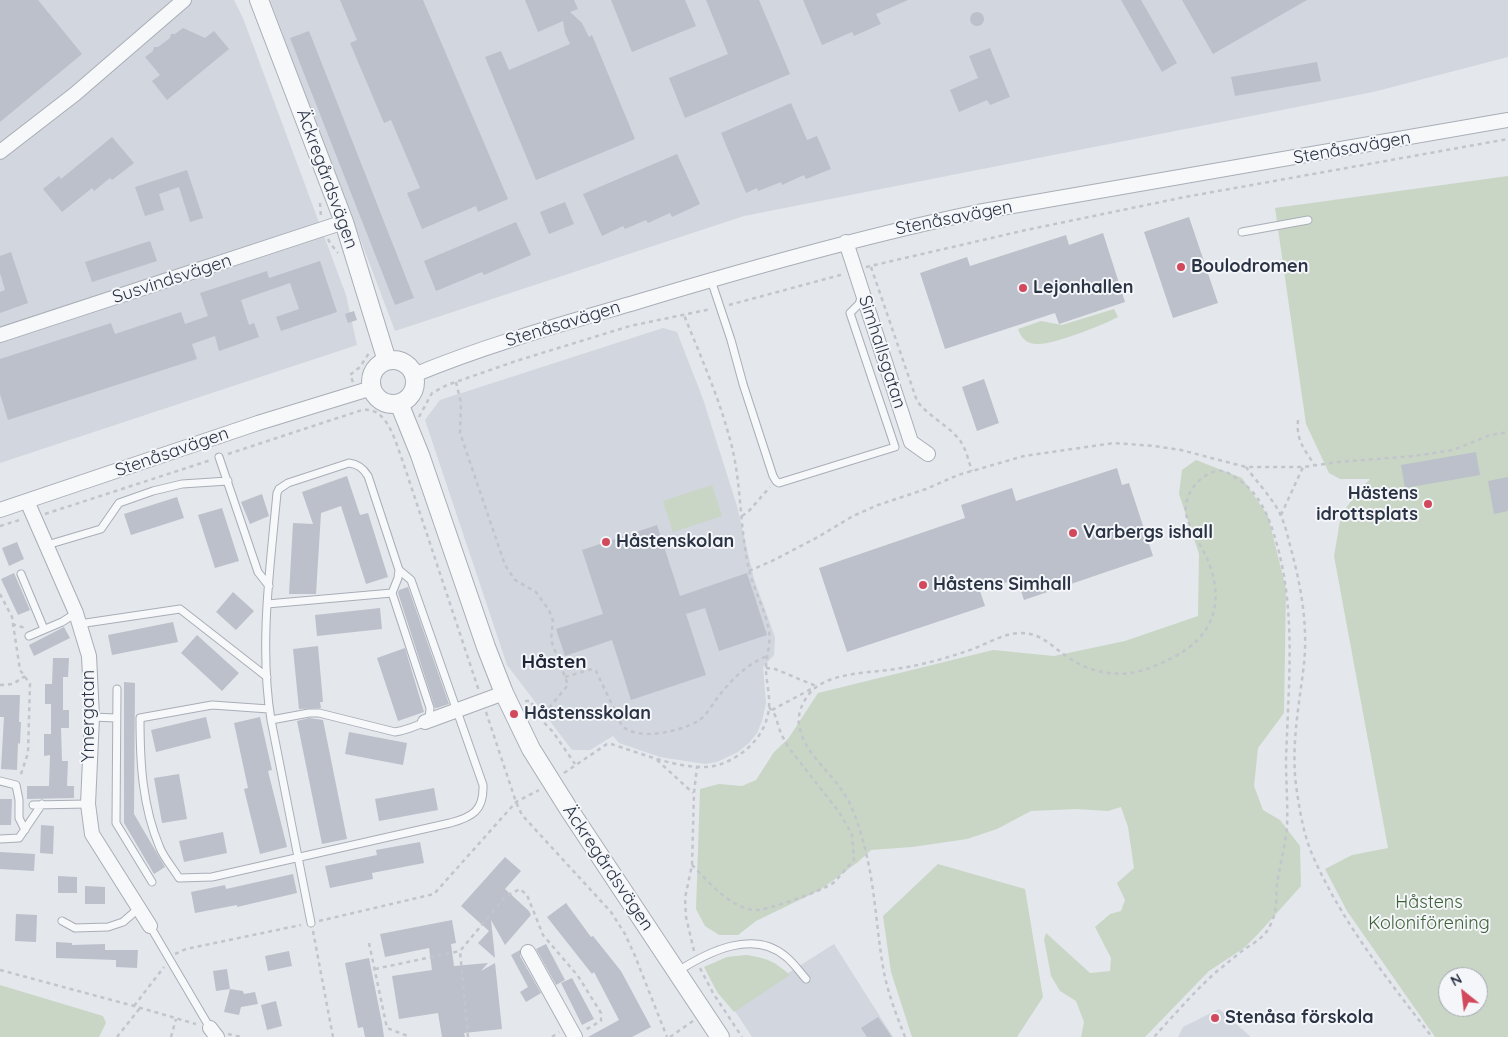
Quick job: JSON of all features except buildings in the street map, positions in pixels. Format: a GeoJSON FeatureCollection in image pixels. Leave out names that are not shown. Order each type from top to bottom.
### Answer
{"type":"FeatureCollection","features":[{"type":"Feature","properties":{"kind":"street"},"geometry":{"type":"LineString","coordinates":[[0,152],[75,94],[184,0]]}},
{"type":"Feature","properties":{"kind":"street","name":"Äckregårdsvägen"},"geometry":{"type":"LineString","coordinates":[[258,0],[344,222],[387,361]]}},
{"type":"Feature","properties":{"kind":"street","name":"Stenåsavägen"},"geometry":{"type":"LineString","coordinates":[[414,375],[472,352],[520,336],[846,242],[978,212],[1508,120]]}},
{"type":"Feature","properties":{"kind":"street","name":"Susvindsvägen"},"geometry":{"type":"LineString","coordinates":[[0,335],[344,222]]}},
{"type":"Feature","properties":{"kind":"street","name":"Simhallsgatan"},"geometry":{"type":"LineString","coordinates":[[846,242],[911,442],[928,454]]}},
{"type":"Feature","properties":{"kind":"street"},"geometry":{"type":"LineString","coordinates":[[387,361],[397,361],[405,364],[414,375],[415,384],[412,392],[407,399],[399,403],[391,404],[382,401],[376,395],[364,390],[376,369],[387,361]]}},
{"type":"Feature","properties":{"kind":"street","name":"Stenåsavägen"},"geometry":{"type":"LineString","coordinates":[[0,510],[364,390]]}},
{"type":"Feature","properties":{"kind":"street","name":"Äckregårdsvägen"},"geometry":{"type":"LineString","coordinates":[[399,403],[398,426],[420,455],[482,638],[504,693],[531,749],[677,972],[713,1035]]}},
{"type":"Feature","properties":{"kind":"street","name":"Ymergatan"},"geometry":{"type":"LineString","coordinates":[[27,501],[78,618],[89,656],[92,717],[88,804],[92,834],[150,926]]}},
{"type":"Feature","properties":{"kind":"street"},"geometry":{"type":"LineString","coordinates":[[425,722],[504,693]]}},
{"type":"Feature","properties":{"kind":"street"},"geometry":{"type":"LineString","coordinates":[[528,952],[576,1037]]}},
{"type":"Feature","properties":{"kind":"lane"},"geometry":{"type":"LineString","coordinates":[[1242,232],[1308,220]]}},
{"type":"Feature","properties":{"kind":"lane"},"geometry":{"type":"LineString","coordinates":[[711,280],[776,481],[780,484],[895,447],[850,313],[859,304],[862,292]]}},
{"type":"Feature","properties":{"kind":"lane"},"geometry":{"type":"LineString","coordinates":[[219,457],[258,572],[269,586]]}},
{"type":"Feature","properties":{"kind":"lane"},"geometry":{"type":"LineString","coordinates":[[271,720],[319,713],[395,732],[429,720],[430,708],[392,592],[399,570],[368,476],[359,466],[349,463],[288,483],[279,489],[277,493],[265,646],[269,709],[271,720],[298,858],[311,923]]}},
{"type":"Feature","properties":{"kind":"lane"},"geometry":{"type":"LineString","coordinates":[[47,545],[101,529],[119,504],[145,494],[182,484],[228,481]]}},
{"type":"Feature","properties":{"kind":"lane"},"geometry":{"type":"LineString","coordinates":[[269,709],[212,705],[140,718],[140,755],[144,793],[149,816],[160,849],[179,878],[212,877],[298,858],[467,818],[478,809],[483,799],[482,784],[458,711],[411,580],[399,570]]}},
{"type":"Feature","properties":{"kind":"lane"},"geometry":{"type":"LineString","coordinates":[[21,574],[44,629]]}},
{"type":"Feature","properties":{"kind":"lane"},"geometry":{"type":"LineString","coordinates":[[267,604],[392,592]]}},
{"type":"Feature","properties":{"kind":"lane"},"geometry":{"type":"LineString","coordinates":[[29,636],[78,618],[180,609],[267,677]]}},
{"type":"Feature","properties":{"kind":"lane"},"geometry":{"type":"LineString","coordinates":[[117,689],[116,823],[152,882]]}},
{"type":"Feature","properties":{"kind":"lane"},"geometry":{"type":"LineString","coordinates":[[92,717],[116,718]]}},
{"type":"Feature","properties":{"kind":"lane"},"geometry":{"type":"LineString","coordinates":[[0,781],[16,785],[19,800],[19,818],[25,830]]}},
{"type":"Feature","properties":{"kind":"lane"},"geometry":{"type":"LineString","coordinates":[[0,839],[19,838],[42,804]]}},
{"type":"Feature","properties":{"kind":"lane"},"geometry":{"type":"LineString","coordinates":[[33,805],[88,804]]}},
{"type":"Feature","properties":{"kind":"lane"},"geometry":{"type":"LineString","coordinates":[[62,921],[75,928],[108,927],[123,922],[138,909]]}},
{"type":"Feature","properties":{"kind":"lane"},"geometry":{"type":"LineString","coordinates":[[150,926],[214,1033]]}},
{"type":"Feature","properties":{"kind":"lane"},"geometry":{"type":"LineString","coordinates":[[677,972],[697,960],[732,946],[747,943],[774,948],[784,955],[806,979]]}},
{"type":"Feature","properties":{"kind":"path"},"geometry":{"type":"LineString","coordinates":[[398,426],[419,417],[429,398],[436,390],[516,361],[630,326],[720,307],[855,270],[1026,230],[1185,197],[1508,138]]}},
{"type":"Feature","properties":{"kind":"path"},"geometry":{"type":"LineString","coordinates":[[319,198],[320,214],[330,243],[342,258]]}},
{"type":"Feature","properties":{"kind":"path"},"geometry":{"type":"LineString","coordinates":[[871,266],[917,401],[958,438],[972,471]]}},
{"type":"Feature","properties":{"kind":"path"},"geometry":{"type":"LineString","coordinates":[[560,777],[575,764],[607,744],[656,759],[697,766],[719,765],[740,755],[749,748],[762,728],[769,707],[766,668],[769,630],[749,571],[729,436],[684,315]]}},
{"type":"Feature","properties":{"kind":"path"},"geometry":{"type":"LineString","coordinates":[[364,390],[350,375],[360,367],[369,353],[370,346]]}},
{"type":"Feature","properties":{"kind":"path"},"geometry":{"type":"LineString","coordinates":[[456,382],[461,403],[460,434],[505,565],[515,580],[536,592],[549,610],[553,621],[551,640],[568,685],[548,708],[536,714]]}},
{"type":"Feature","properties":{"kind":"path"},"geometry":{"type":"LineString","coordinates":[[0,526],[34,517],[362,410],[372,410],[398,426]]}},
{"type":"Feature","properties":{"kind":"path"},"geometry":{"type":"LineString","coordinates":[[1298,420],[1297,432],[1302,445],[1315,466]]}},
{"type":"Feature","properties":{"kind":"path"},"geometry":{"type":"LineString","coordinates":[[398,426],[402,459],[516,802],[522,815],[611,912],[635,956],[667,1037]]}},
{"type":"Feature","properties":{"kind":"path"},"geometry":{"type":"LineString","coordinates":[[749,571],[774,560],[869,508],[972,471],[1024,456],[1114,443],[1181,450],[1246,467],[1303,468],[1339,462],[1414,456],[1452,450],[1490,435],[1508,432]]}},
{"type":"Feature","properties":{"kind":"path"},"geometry":{"type":"LineString","coordinates":[[1246,467],[1281,515],[1296,566],[1303,609],[1304,661],[1295,759],[1296,789],[1304,830],[1318,866],[1352,926],[1390,982],[1432,1037]]}},
{"type":"Feature","properties":{"kind":"path"},"geometry":{"type":"LineString","coordinates":[[1281,515],[1303,468]]}},
{"type":"Feature","properties":{"kind":"path"},"geometry":{"type":"LineString","coordinates":[[772,710],[817,686],[846,676],[927,663],[977,647],[1006,635],[1017,633],[1039,636],[1070,659],[1092,669],[1110,674],[1132,673],[1163,663],[1190,648],[1204,633],[1212,619],[1217,600],[1213,573],[1206,553],[1187,516],[1185,508],[1187,499],[1199,480],[1207,474],[1216,472],[1226,472],[1248,486],[1263,505],[1272,526],[1286,578],[1290,617],[1286,767],[1287,823],[1275,913],[1267,932],[1217,972],[1154,1037]]}},
{"type":"Feature","properties":{"kind":"path"},"geometry":{"type":"LineString","coordinates":[[742,516],[748,512],[776,481]]}},
{"type":"Feature","properties":{"kind":"path"},"geometry":{"type":"LineString","coordinates":[[0,594],[12,617],[20,670],[30,684],[28,753],[16,785]]}},
{"type":"Feature","properties":{"kind":"path"},"geometry":{"type":"LineString","coordinates":[[565,677],[592,669],[596,671],[622,726],[628,732],[640,734],[656,733],[672,730],[698,721],[740,672],[753,662],[767,656]]}},
{"type":"Feature","properties":{"kind":"path"},"geometry":{"type":"LineString","coordinates":[[766,668],[775,669],[817,686]]}},
{"type":"Feature","properties":{"kind":"path"},"geometry":{"type":"LineString","coordinates":[[0,685],[13,684],[25,676]]}},
{"type":"Feature","properties":{"kind":"path"},"geometry":{"type":"LineString","coordinates":[[817,686],[804,701],[799,712],[800,730],[803,739],[815,757],[844,793],[854,814],[866,852],[873,886],[883,967],[890,997],[905,1037]]}},
{"type":"Feature","properties":{"kind":"path"},"geometry":{"type":"LineString","coordinates":[[520,701],[531,702],[536,714],[553,732],[575,764]]}},
{"type":"Feature","properties":{"kind":"path"},"geometry":{"type":"LineString","coordinates":[[692,865],[714,888],[733,902],[754,910],[784,904],[832,884],[854,860],[852,834],[839,812],[789,748],[769,707]]}},
{"type":"Feature","properties":{"kind":"path"},"geometry":{"type":"LineString","coordinates":[[656,759],[694,793]]}},
{"type":"Feature","properties":{"kind":"path"},"geometry":{"type":"LineString","coordinates":[[697,766],[694,793],[692,865],[685,898],[686,917],[697,960],[713,993],[742,1037]]}},
{"type":"Feature","properties":{"kind":"path"},"geometry":{"type":"LineString","coordinates":[[134,1006],[170,960],[176,954],[186,950],[434,894],[516,802],[539,790]]}},
{"type":"Feature","properties":{"kind":"path"},"geometry":{"type":"LineString","coordinates":[[311,923],[334,1037]]}},
{"type":"Feature","properties":{"kind":"path"},"geometry":{"type":"LineString","coordinates":[[369,943],[387,1028],[410,1037]]}},
{"type":"Feature","properties":{"kind":"path"},"geometry":{"type":"LineString","coordinates":[[375,968],[460,951]]}},
{"type":"Feature","properties":{"kind":"path"},"geometry":{"type":"LineString","coordinates":[[0,970],[134,1006],[214,1033],[241,1037]]}},
{"type":"Feature","properties":{"kind":"path"},"geometry":{"type":"LineString","coordinates":[[117,1037],[140,1008]]}},
{"type":"Feature","properties":{"kind":"path"},"geometry":{"type":"LineString","coordinates":[[171,1037],[176,1019]]}},
{"type":"Feature","properties":{"kind":"shaded area"},"geometry":{"type":"Polygon","coordinates":[[[0,0],[234,0],[243,18],[346,295],[357,345],[0,463],[0,0]]]}},
{"type":"Feature","properties":{"kind":"shaded area"},"geometry":{"type":"Polygon","coordinates":[[[270,0],[1508,0],[1508,57],[1373,92],[744,216],[395,331],[270,0]]]}},
{"type":"Feature","properties":{"kind":"shaded area","name":"Håstenskolan"},"geometry":{"type":"Polygon","coordinates":[[[663,328],[677,332],[703,399],[737,506],[754,579],[775,637],[774,655],[763,667],[766,703],[757,733],[738,752],[717,762],[705,764],[660,757],[619,743],[613,736],[590,750],[572,750],[507,665],[425,420],[440,400],[663,328]]]}},
{"type":"Feature","properties":{"kind":"shaded area"},"geometry":{"type":"Polygon","coordinates":[[[834,944],[893,1037],[752,1037],[733,1008],[834,944]]]}},
{"type":"Feature","properties":{"kind":"shaded area","name":"Stenåsa förskola"},"geometry":{"type":"Polygon","coordinates":[[[1219,1009],[1251,1037],[1178,1037],[1183,1027],[1219,1009]]]}},
{"type":"Feature","properties":{"kind":"green space","name":"Hästens idrottsplats"},"geometry":{"type":"Polygon","coordinates":[[[1508,176],[1508,1037],[1435,1037],[1347,911],[1325,869],[1352,855],[1388,848],[1334,556],[1341,515],[1370,479],[1340,479],[1329,473],[1306,424],[1275,208],[1508,176]]]}},
{"type":"Feature","properties":{"kind":"green space"},"geometry":{"type":"Polygon","coordinates":[[[1114,309],[1118,317],[1078,334],[1054,341],[1033,344],[1027,342],[1018,329],[1041,321],[1062,325],[1114,309]]]}},
{"type":"Feature","properties":{"kind":"green space"},"geometry":{"type":"Polygon","coordinates":[[[1196,460],[1242,478],[1268,516],[1286,589],[1284,713],[1258,748],[1254,786],[1263,810],[1280,820],[1300,846],[1301,886],[1244,948],[1209,971],[1145,1037],[1081,1037],[1084,1022],[1076,1001],[1060,991],[1051,976],[1044,939],[1046,933],[1090,973],[1110,971],[1111,958],[1095,927],[1110,914],[1121,911],[1125,900],[1117,883],[1134,868],[1128,827],[1121,807],[1108,811],[1076,809],[1031,811],[997,829],[967,839],[912,847],[871,850],[820,890],[756,921],[738,935],[719,935],[705,926],[696,909],[700,789],[719,784],[742,786],[756,780],[774,752],[788,739],[818,693],[993,650],[1054,656],[1125,641],[1198,616],[1199,554],[1179,494],[1182,470],[1196,460]]]}},
{"type":"Feature","properties":{"kind":"green space"},"geometry":{"type":"Polygon","coordinates":[[[712,485],[722,516],[673,532],[663,501],[712,485]]]}},
{"type":"Feature","properties":{"kind":"green space"},"geometry":{"type":"Polygon","coordinates":[[[938,864],[1025,889],[1043,997],[1017,1037],[912,1037],[891,972],[883,916],[938,864]]]}},
{"type":"Feature","properties":{"kind":"green space"},"geometry":{"type":"Polygon","coordinates":[[[746,955],[770,961],[790,975],[734,1012],[717,992],[704,967],[727,957],[746,955]]]}},
{"type":"Feature","properties":{"kind":"green space"},"geometry":{"type":"Polygon","coordinates":[[[0,985],[103,1016],[106,1023],[99,1037],[0,1037],[0,985]]]}},
{"type":"Feature","properties":{"kind":"place","name":"Boulodromen"},"geometry":{"type":"Point","coordinates":[1181,267]}},
{"type":"Feature","properties":{"kind":"place","name":"Lejonhallen"},"geometry":{"type":"Point","coordinates":[1023,288]}},
{"type":"Feature","properties":{"kind":"place","name":"Hästens idrottsplats"},"geometry":{"type":"Point","coordinates":[1428,504]}},
{"type":"Feature","properties":{"kind":"place","name":"Varbergs ishall"},"geometry":{"type":"Point","coordinates":[1073,533]}},
{"type":"Feature","properties":{"kind":"place","name":"Håstenskolan"},"geometry":{"type":"Point","coordinates":[606,542]}},
{"type":"Feature","properties":{"kind":"place","name":"Håstens Simhall"},"geometry":{"type":"Point","coordinates":[923,585]}},
{"type":"Feature","properties":{"kind":"place","name":"Håstensskolan"},"geometry":{"type":"Point","coordinates":[514,714]}},
{"type":"Feature","properties":{"kind":"place","name":"Stenåsa förskola"},"geometry":{"type":"Point","coordinates":[1215,1018]}},
{"type":"Feature","properties":{"kind":"district","name":"Håsten"},"geometry":{"type":"Point","coordinates":[554,662]}},
{"type":"Feature","properties":{"kind":"park label","name":"Håstens Koloniförening"},"geometry":{"type":"Point","coordinates":[1429,913]}}]}
